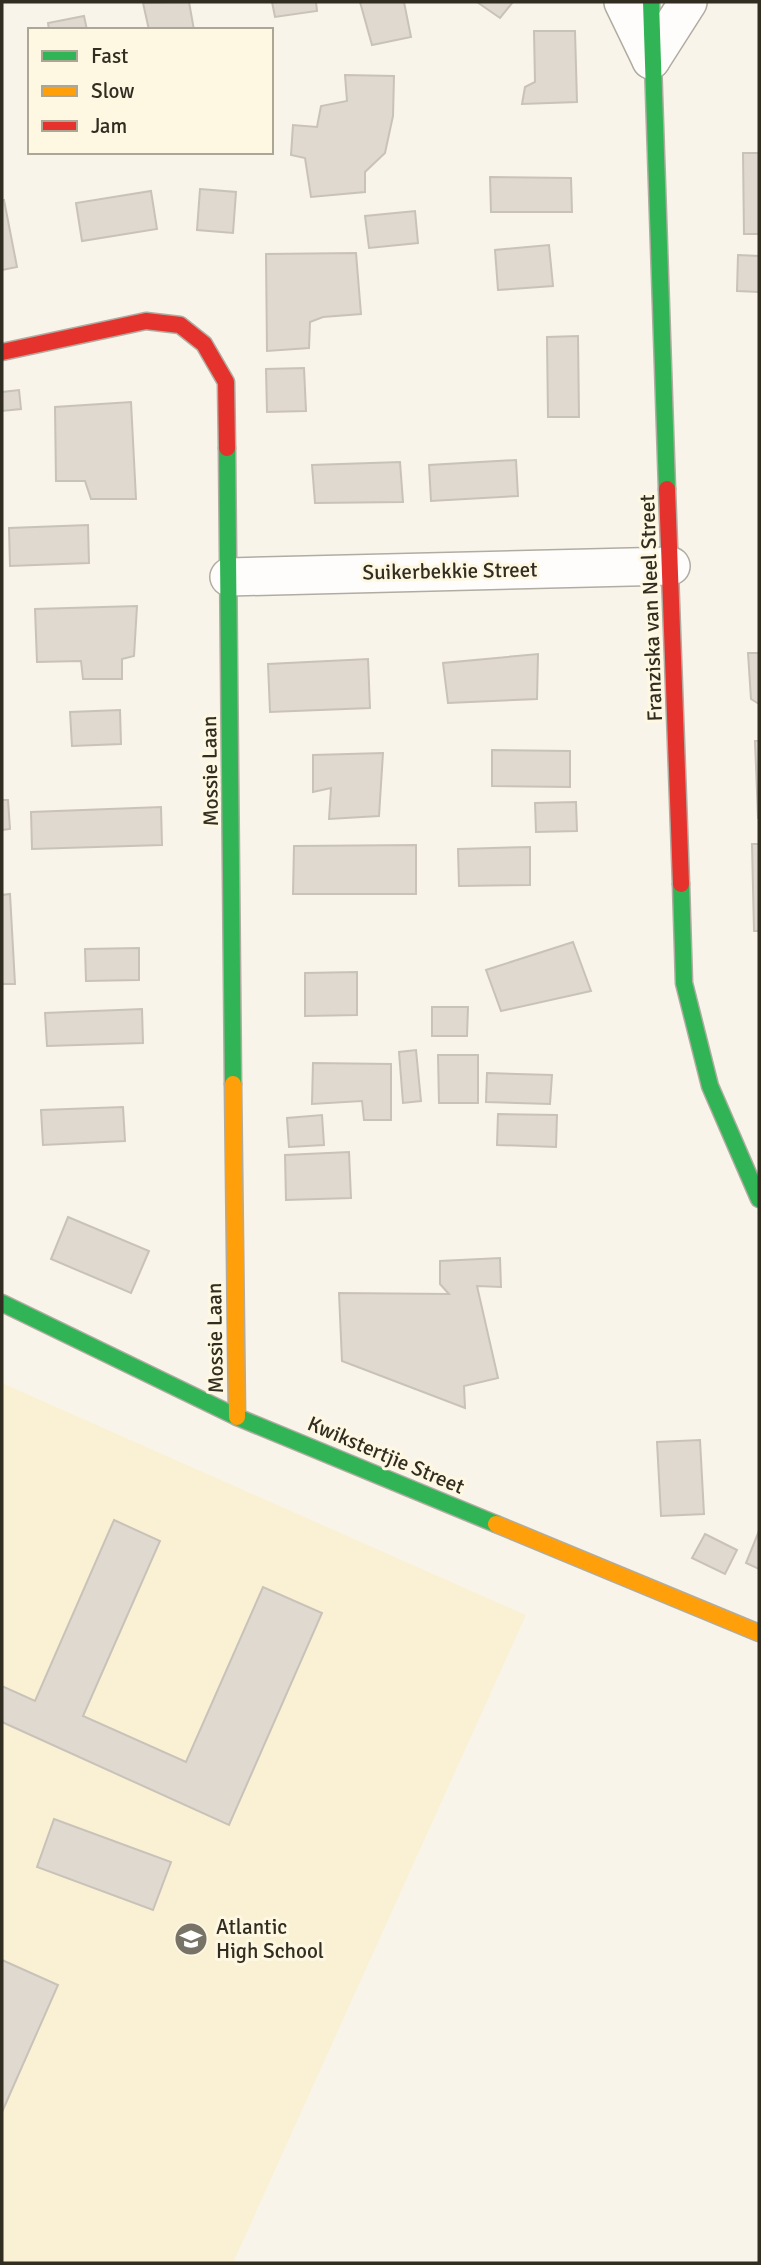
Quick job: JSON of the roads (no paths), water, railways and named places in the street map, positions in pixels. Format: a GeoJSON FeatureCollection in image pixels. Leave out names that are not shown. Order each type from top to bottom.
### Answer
{"type":"FeatureCollection","features":[{"type":"Feature","properties":{"kind":"street"},"geometry":{"type":"LineString","coordinates":[[623,2],[651,60]]}},
{"type":"Feature","properties":{"kind":"street","name":"Franziska van Neel Street"},"geometry":{"type":"LineString","coordinates":[[650,2],[684,983],[710,1086],[759,1199]]}},
{"type":"Feature","properties":{"kind":"street"},"geometry":{"type":"LineString","coordinates":[[651,60],[688,2]]}},
{"type":"Feature","properties":{"kind":"street","name":"Mossie Laan"},"geometry":{"type":"LineString","coordinates":[[2,352],[146,321],[180,325],[204,344],[226,382],[237,1417]]}},
{"type":"Feature","properties":{"kind":"street","name":"Suikerbekkie Street"},"geometry":{"type":"LineString","coordinates":[[229,576],[671,566]]}},
{"type":"Feature","properties":{"kind":"street","name":"Kwikstertjie Street"},"geometry":{"type":"LineString","coordinates":[[2,1303],[237,1417],[759,1633]]}},
{"type":"Feature","properties":{"kind":"place","name":"Atlantic High School"},"geometry":{"type":"Point","coordinates":[191,1939]}}]}
